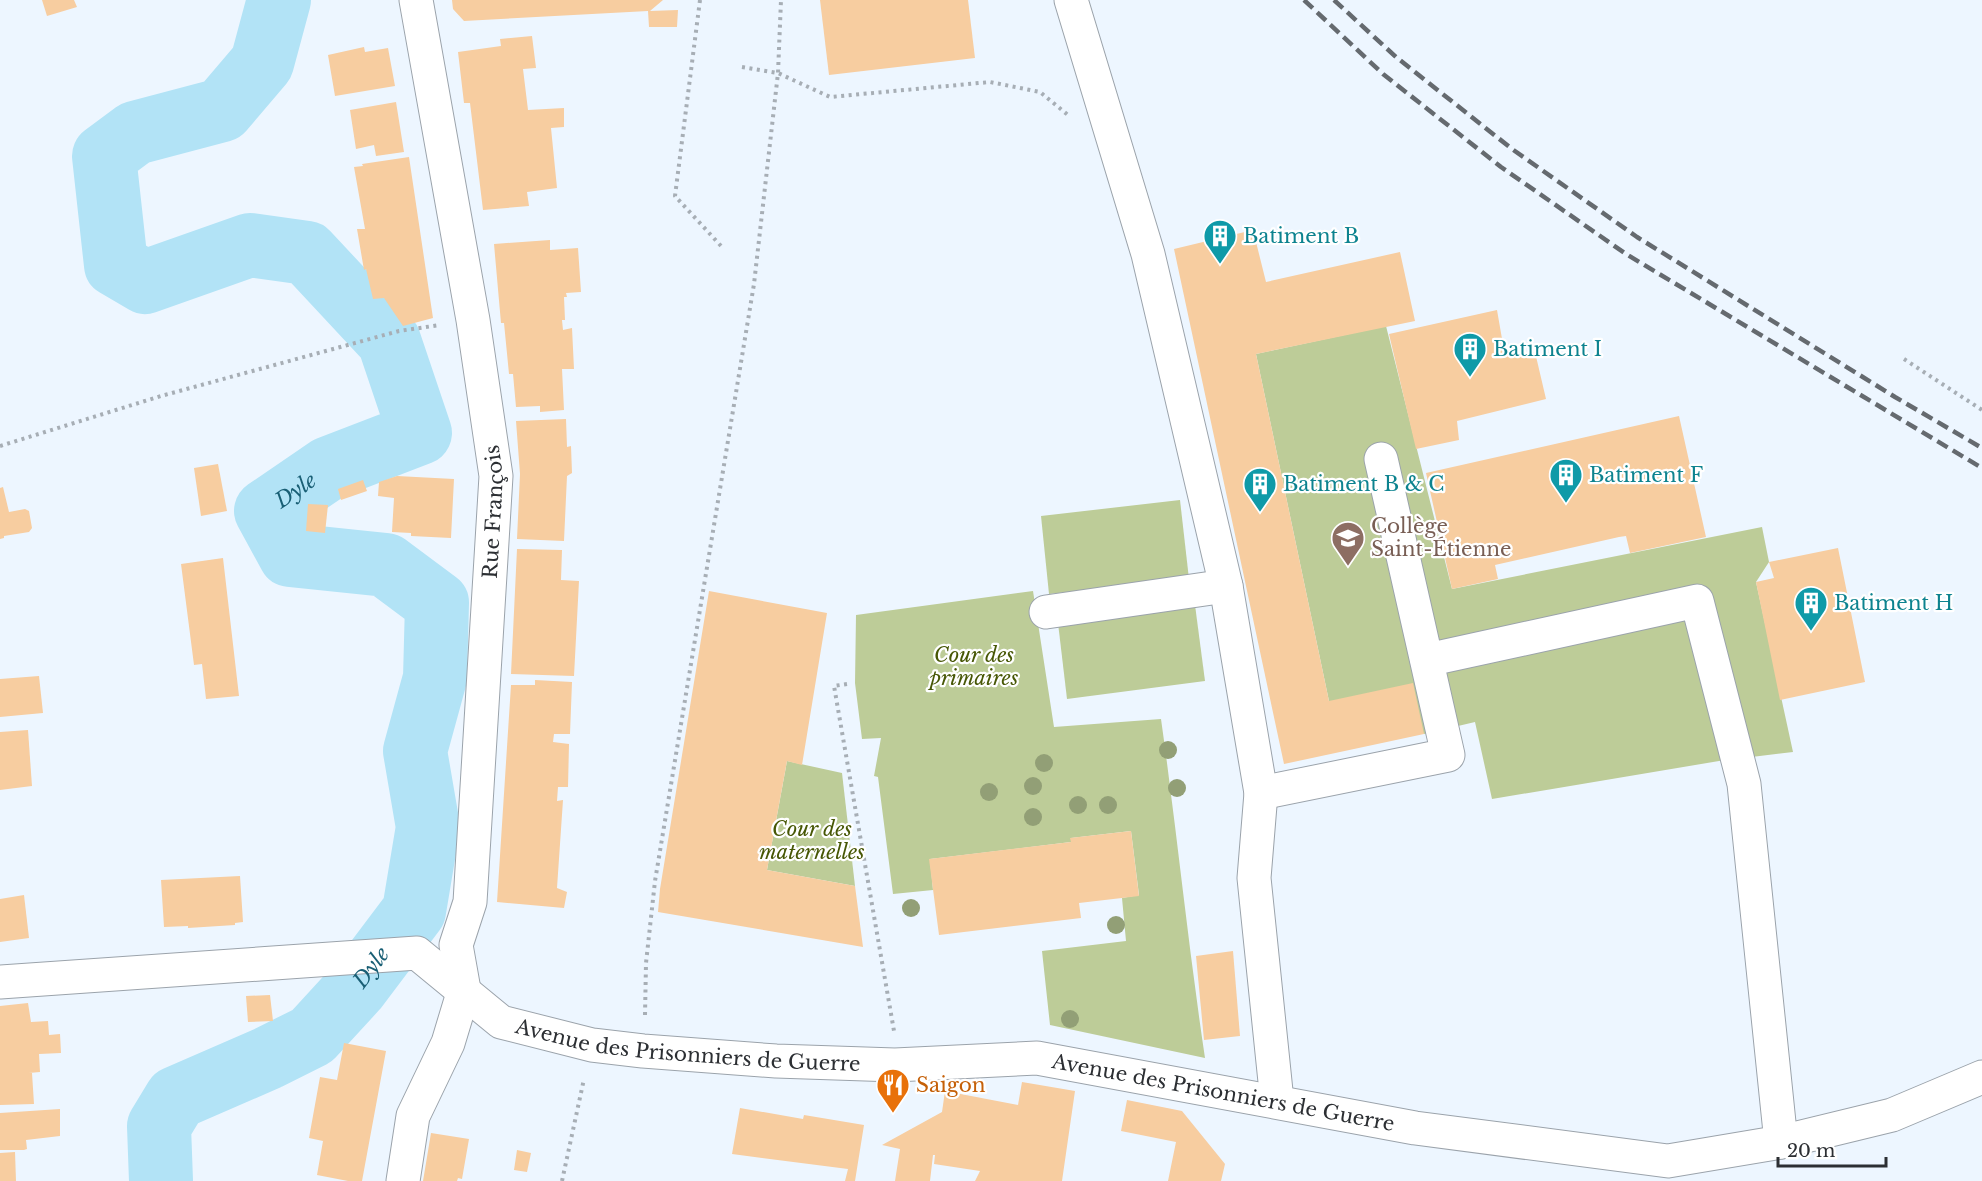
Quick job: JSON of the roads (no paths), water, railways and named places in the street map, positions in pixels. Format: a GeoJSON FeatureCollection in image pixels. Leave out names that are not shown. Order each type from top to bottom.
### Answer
{"type":"FeatureCollection","features":[{"type":"Feature","properties":{"kind":"street","name":"Rue François"},"geometry":{"type":"LineString","coordinates":[[416,0],[473,320],[496,476],[470,903],[456,945],[464,990]]}},
{"type":"Feature","properties":{"kind":"street"},"geometry":{"type":"LineString","coordinates":[[1071,0],[1148,254],[1226,586],[1261,793],[1254,878],[1276,1101]]}},
{"type":"Feature","properties":{"kind":"street"},"geometry":{"type":"LineString","coordinates":[[1261,793],[1448,755],[1381,459]]}},
{"type":"Feature","properties":{"kind":"street"},"geometry":{"type":"LineString","coordinates":[[1046,612],[1226,586]]}},
{"type":"Feature","properties":{"kind":"street"},"geometry":{"type":"LineString","coordinates":[[1427,660],[1698,602],[1744,784],[1781,1142]]}},
{"type":"Feature","properties":{"kind":"street","name":"Avenue des Prisonniers de Guerre"},"geometry":{"type":"LineString","coordinates":[[0,982],[417,953],[501,1022],[591,1045],[776,1061],[895,1065],[1037,1059],[1415,1128],[1668,1161],[1781,1142],[1892,1115],[1982,1077]]}},
{"type":"Feature","properties":{"kind":"street"},"geometry":{"type":"LineString","coordinates":[[403,1181],[413,1116],[448,1043],[464,990]]}},
{"type":"Feature","properties":{"kind":"waterway","name":"Dyle"},"geometry":{"type":"LineString","coordinates":[[161,1181],[159,1126],[176,1098],[312,1036],[356,988],[414,911],[428,827],[415,751],[435,678],[437,603],[386,565],[290,555],[266,511],[329,468],[420,433],[389,341],[307,253],[250,245],[145,282],[116,265],[104,156],[135,133],[222,110],[262,63],[279,0]]}},
{"type":"Feature","properties":{"kind":"railway"},"geometry":{"type":"LineString","coordinates":[[1304,0],[1383,74],[1501,167],[1626,254],[1982,468]]}},
{"type":"Feature","properties":{"kind":"railway"},"geometry":{"type":"LineString","coordinates":[[1334,0],[1396,57],[1512,149],[1637,237],[1895,397],[1982,448]]}},
{"type":"Feature","properties":{"kind":"place","name":"Batiment B"},"geometry":{"type":"Point","coordinates":[1220,265]}},
{"type":"Feature","properties":{"kind":"place","name":"Batiment I"},"geometry":{"type":"Point","coordinates":[1470,378]}},
{"type":"Feature","properties":{"kind":"place","name":"Batiment F"},"geometry":{"type":"Point","coordinates":[1566,504]}},
{"type":"Feature","properties":{"kind":"place","name":"Batiment B & C"},"geometry":{"type":"Point","coordinates":[1260,513]}},
{"type":"Feature","properties":{"kind":"place","name":"Collège Saint-Étienne"},"geometry":{"type":"Point","coordinates":[1348,567]}},
{"type":"Feature","properties":{"kind":"place","name":"Batiment H"},"geometry":{"type":"Point","coordinates":[1811,632]}},
{"type":"Feature","properties":{"kind":"place","name":"Saigon"},"geometry":{"type":"Point","coordinates":[893,1114]}},
{"type":"Feature","properties":{"kind":"park label","name":"Cour des primaires"},"geometry":{"type":"Point","coordinates":[974,666]}},
{"type":"Feature","properties":{"kind":"park label","name":"Cour des maternelles"},"geometry":{"type":"Point","coordinates":[812,840]}}]}
